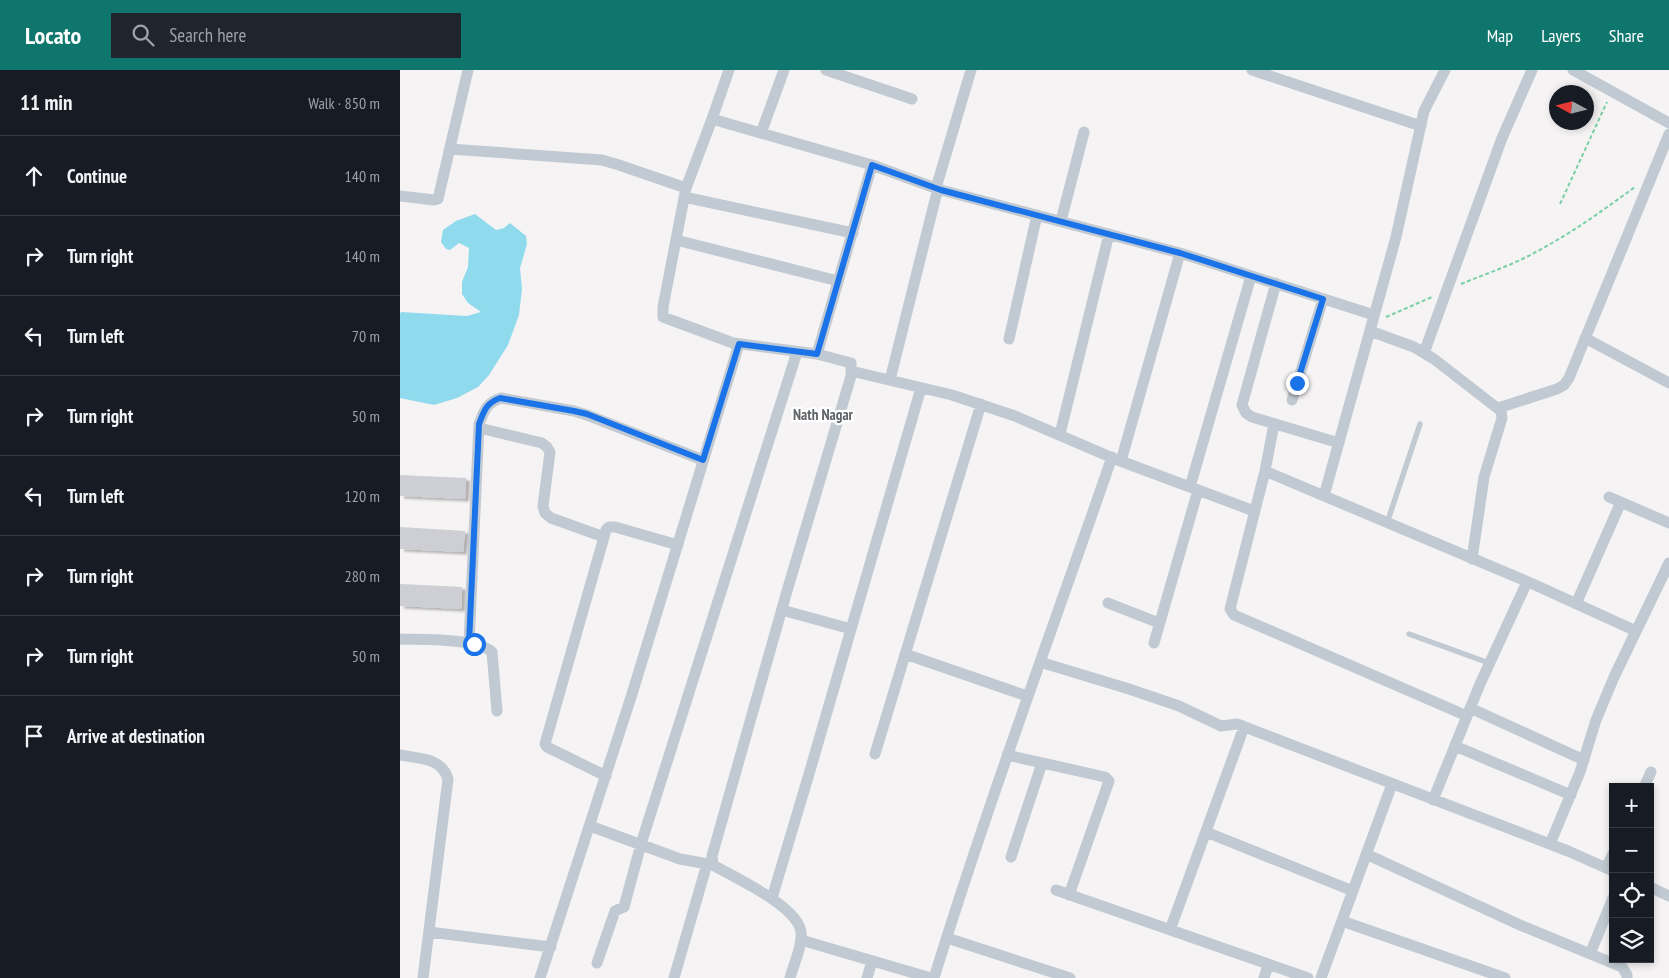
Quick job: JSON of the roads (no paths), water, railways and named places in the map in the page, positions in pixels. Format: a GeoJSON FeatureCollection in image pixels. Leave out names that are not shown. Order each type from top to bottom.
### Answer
{"type":"FeatureCollection","features":[{"type":"Feature","properties":{"kind":"street"},"geometry":{"type":"LineString","coordinates":[[400,196],[438,199],[468,70]]}},
{"type":"Feature","properties":{"kind":"street"},"geometry":{"type":"LineString","coordinates":[[674,978],[710,865],[851,376],[851,363],[817,354],[733,343],[663,317],[663,307],[685,192],[729,70]]}},
{"type":"Feature","properties":{"kind":"street"},"geometry":{"type":"LineString","coordinates":[[762,133],[784,70]]}},
{"type":"Feature","properties":{"kind":"street"},"geometry":{"type":"LineString","coordinates":[[826,70],[912,99]]}},
{"type":"Feature","properties":{"kind":"street"},"geometry":{"type":"LineString","coordinates":[[890,380],[937,188],[971,70]]}},
{"type":"Feature","properties":{"kind":"street"},"geometry":{"type":"LineString","coordinates":[[1252,70],[1421,126]]}},
{"type":"Feature","properties":{"kind":"street"},"geometry":{"type":"LineString","coordinates":[[1324,496],[1396,237],[1421,126],[1428,102],[1444,70]]}},
{"type":"Feature","properties":{"kind":"street"},"geometry":{"type":"LineString","coordinates":[[1424,353],[1502,138],[1532,70]]}},
{"type":"Feature","properties":{"kind":"street"},"geometry":{"type":"LineString","coordinates":[[1573,70],[1593,75],[1612,92],[1669,122]]}},
{"type":"Feature","properties":{"kind":"street"},"geometry":{"type":"LineString","coordinates":[[712,120],[872,165],[937,188],[1180,253],[1374,315]]}},
{"type":"Feature","properties":{"kind":"street"},"geometry":{"type":"LineString","coordinates":[[1061,221],[1084,132]]}},
{"type":"Feature","properties":{"kind":"street"},"geometry":{"type":"LineString","coordinates":[[1498,408],[1557,389],[1564,385],[1569,378],[1669,134]]}},
{"type":"Feature","properties":{"kind":"street"},"geometry":{"type":"LineString","coordinates":[[450,149],[602,160],[685,192],[853,233]]}},
{"type":"Feature","properties":{"kind":"street"},"geometry":{"type":"LineString","coordinates":[[817,354],[872,165]]}},
{"type":"Feature","properties":{"kind":"street"},"geometry":{"type":"LineString","coordinates":[[1009,338],[1037,215]]}},
{"type":"Feature","properties":{"kind":"street"},"geometry":{"type":"LineString","coordinates":[[1060,434],[1109,234]]}},
{"type":"Feature","properties":{"kind":"street"},"geometry":{"type":"LineString","coordinates":[[676,240],[838,281]]}},
{"type":"Feature","properties":{"kind":"street"},"geometry":{"type":"LineString","coordinates":[[801,940],[933,978],[1007,755],[1116,459],[1180,253]]}},
{"type":"Feature","properties":{"kind":"street"},"geometry":{"type":"LineString","coordinates":[[1154,643],[1251,276]]}},
{"type":"Feature","properties":{"kind":"street"},"geometry":{"type":"LineString","coordinates":[[1276,283],[1242,405],[1246,413],[1252,417],[1339,443]]}},
{"type":"Feature","properties":{"kind":"street"},"geometry":{"type":"LineString","coordinates":[[1292,400],[1323,299]]}},
{"type":"Feature","properties":{"kind":"street"},"geometry":{"type":"LineString","coordinates":[[1370,332],[1414,347],[1424,353],[1501,411],[1502,418],[1484,477],[1472,558]]}},
{"type":"Feature","properties":{"kind":"street"},"geometry":{"type":"LineString","coordinates":[[1585,338],[1669,383]]}},
{"type":"Feature","properties":{"kind":"street"},"geometry":{"type":"LineString","coordinates":[[540,978],[606,776],[739,344]]}},
{"type":"Feature","properties":{"kind":"street"},"geometry":{"type":"LineString","coordinates":[[597,963],[615,911],[624,907],[640,844],[797,352]]}},
{"type":"Feature","properties":{"kind":"street"},"geometry":{"type":"LineString","coordinates":[[851,371],[981,404],[1060,434],[1116,459],[1254,511]]}},
{"type":"Feature","properties":{"kind":"street"},"geometry":{"type":"LineString","coordinates":[[772,898],[921,388]]}},
{"type":"Feature","properties":{"kind":"street"},"geometry":{"type":"LineString","coordinates":[[469,643],[479,428],[485,410],[492,401],[500,398],[587,414],[703,460]]}},
{"type":"Feature","properties":{"kind":"street"},"geometry":{"type":"LineString","coordinates":[[875,754],[981,404]]}},
{"type":"Feature","properties":{"kind":"street"},"geometry":{"type":"LineString","coordinates":[[1274,424],[1265,471],[1230,603],[1230,609],[1234,614],[1584,760]]}},
{"type":"Feature","properties":{"kind":"street"},"geometry":{"type":"LineString","coordinates":[[479,428],[542,443],[547,447],[550,452],[542,506],[545,513],[551,518],[604,537]]}},
{"type":"Feature","properties":{"kind":"street"},"geometry":{"type":"LineString","coordinates":[[1265,471],[1472,558],[1636,631]]}},
{"type":"Feature","properties":{"kind":"street"},"geometry":{"type":"LineString","coordinates":[[1608,497],[1669,523]]}},
{"type":"Feature","properties":{"kind":"street"},"geometry":{"type":"LineString","coordinates":[[1576,604],[1622,502]]}},
{"type":"Feature","properties":{"kind":"street"},"geometry":{"type":"LineString","coordinates":[[606,776],[547,747],[545,744],[606,530],[609,527],[615,527],[678,545]]}},
{"type":"Feature","properties":{"kind":"street"},"geometry":{"type":"LineString","coordinates":[[1550,844],[1584,760],[1596,720],[1669,563]]}},
{"type":"Feature","properties":{"kind":"street"},"geometry":{"type":"LineString","coordinates":[[1433,800],[1489,663],[1527,582]]}},
{"type":"Feature","properties":{"kind":"street"},"geometry":{"type":"LineString","coordinates":[[1108,604],[1159,623]]}},
{"type":"Feature","properties":{"kind":"street"},"geometry":{"type":"LineString","coordinates":[[782,610],[851,629]]}},
{"type":"Feature","properties":{"kind":"street"},"geometry":{"type":"LineString","coordinates":[[400,639],[469,643],[487,648],[492,652],[497,711]]}},
{"type":"Feature","properties":{"kind":"street"},"geometry":{"type":"LineString","coordinates":[[905,654],[1028,696]]}},
{"type":"Feature","properties":{"kind":"street"},"geometry":{"type":"LineString","coordinates":[[1040,662],[1179,706],[1221,726],[1233,724],[1244,727],[1550,844],[1609,869]]}},
{"type":"Feature","properties":{"kind":"street"},"geometry":{"type":"LineString","coordinates":[[1170,930],[1244,727]]}},
{"type":"Feature","properties":{"kind":"street"},"geometry":{"type":"LineString","coordinates":[[1455,746],[1571,795]]}},
{"type":"Feature","properties":{"kind":"street"},"geometry":{"type":"LineString","coordinates":[[400,755],[438,763],[445,770],[448,779],[423,978]]}},
{"type":"Feature","properties":{"kind":"street"},"geometry":{"type":"LineString","coordinates":[[1007,755],[1105,777],[1109,782],[1069,895]]}},
{"type":"Feature","properties":{"kind":"street"},"geometry":{"type":"LineString","coordinates":[[1011,857],[1042,763]]}},
{"type":"Feature","properties":{"kind":"street"},"geometry":{"type":"LineString","coordinates":[[1646,783],[1651,772]]}},
{"type":"Feature","properties":{"kind":"street"},"geometry":{"type":"LineString","coordinates":[[1321,978],[1392,784]]}},
{"type":"Feature","properties":{"kind":"street"},"geometry":{"type":"LineString","coordinates":[[590,826],[680,859],[710,865],[772,898],[786,909],[799,926],[801,932],[801,940],[790,978]]}},
{"type":"Feature","properties":{"kind":"street"},"geometry":{"type":"LineString","coordinates":[[1206,832],[1353,891]]}},
{"type":"Feature","properties":{"kind":"street"},"geometry":{"type":"LineString","coordinates":[[1366,854],[1520,924],[1622,967],[1627,974],[1627,978]]}},
{"type":"Feature","properties":{"kind":"street"},"geometry":{"type":"LineString","coordinates":[[1654,889],[1669,896]]}},
{"type":"Feature","properties":{"kind":"street"},"geometry":{"type":"LineString","coordinates":[[1056,890],[1308,978]]}},
{"type":"Feature","properties":{"kind":"street"},"geometry":{"type":"LineString","coordinates":[[1590,954],[1609,908]]}},
{"type":"Feature","properties":{"kind":"street"},"geometry":{"type":"LineString","coordinates":[[1342,921],[1505,978]]}},
{"type":"Feature","properties":{"kind":"street"},"geometry":{"type":"LineString","coordinates":[[429,932],[550,947]]}},
{"type":"Feature","properties":{"kind":"street"},"geometry":{"type":"LineString","coordinates":[[947,938],[1070,978]]}},
{"type":"Feature","properties":{"kind":"street"},"geometry":{"type":"LineString","coordinates":[[867,978],[872,961]]}},
{"type":"Feature","properties":{"kind":"street"},"geometry":{"type":"LineString","coordinates":[[1264,978],[1268,965]]}},
{"type":"Feature","properties":{"kind":"lane"},"geometry":{"type":"LineString","coordinates":[[1387,523],[1420,424]]}},
{"type":"Feature","properties":{"kind":"lane"},"geometry":{"type":"LineString","coordinates":[[1410,634],[1489,663]]}},
{"type":"Feature","properties":{"kind":"water"},"geometry":{"type":"Polygon","coordinates":[[[475,214],[496,230],[504,228],[510,223],[526,236],[527,244],[520,268],[522,289],[519,315],[508,345],[489,375],[478,387],[457,398],[434,405],[400,398],[401,312],[467,316],[481,312],[468,303],[462,294],[462,282],[468,267],[469,248],[459,243],[450,250],[446,249],[441,242],[443,230],[456,221],[475,214]]]}},
{"type":"Feature","properties":{"kind":"district","name":"Nath Nagar"},"geometry":{"type":"Point","coordinates":[823,415]}}]}
